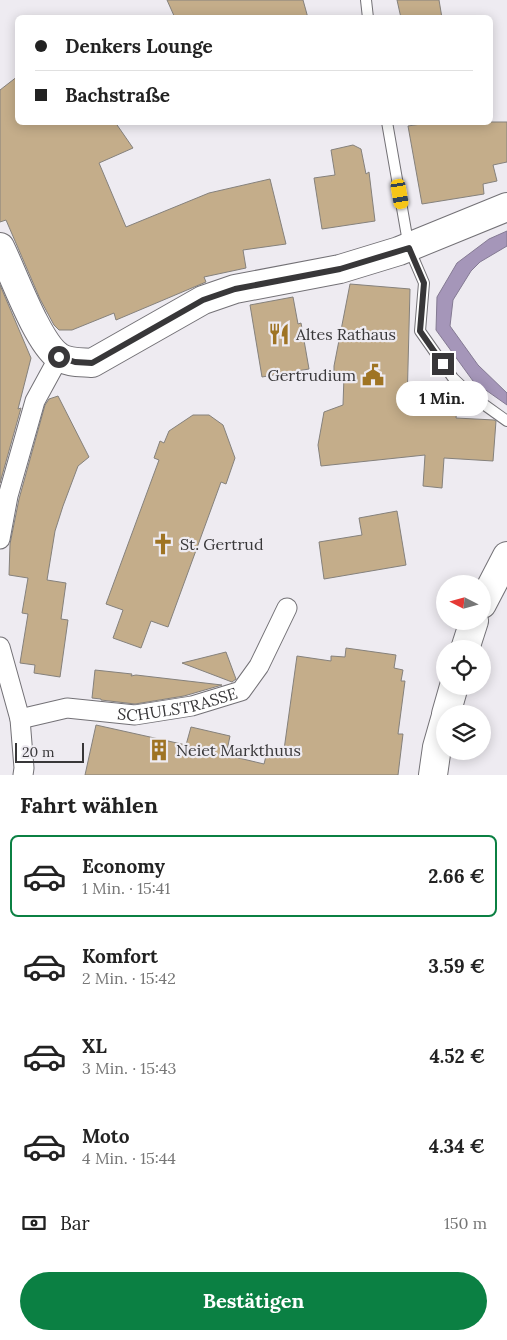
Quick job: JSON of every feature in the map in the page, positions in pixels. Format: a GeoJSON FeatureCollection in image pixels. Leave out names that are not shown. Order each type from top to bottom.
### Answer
{"type":"FeatureCollection","features":[{"type":"Feature","properties":{"kind":"street"},"geometry":{"type":"LineString","coordinates":[[0,247],[34,322],[47,344],[59,357],[75,362],[92,363],[203,300],[235,289],[340,269],[409,248],[507,208]]}},
{"type":"Feature","properties":{"kind":"street"},"geometry":{"type":"LineString","coordinates":[[0,539],[8,496],[35,401],[59,357]]}},
{"type":"Feature","properties":{"kind":"street"},"geometry":{"type":"LineString","coordinates":[[491,587],[507,556]]}},
{"type":"Feature","properties":{"kind":"street","name":"SCHULSTRASSE"},"geometry":{"type":"LineString","coordinates":[[20,719],[67,708],[135,715],[192,706],[241,691],[259,666],[287,608]]}},
{"type":"Feature","properties":{"kind":"street"},"geometry":{"type":"LineString","coordinates":[[0,646],[20,719],[23,775]]}},
{"type":"Feature","properties":{"kind":"street"},"geometry":{"type":"LineString","coordinates":[[433,775],[436,755]]}},
{"type":"Feature","properties":{"kind":"lane"},"geometry":{"type":"LineString","coordinates":[[366,0],[368,15]]}},
{"type":"Feature","properties":{"kind":"lane"},"geometry":{"type":"LineString","coordinates":[[388,125],[409,248],[424,283],[420,331],[453,378],[472,396],[507,421]]}},
{"type":"Feature","properties":{"kind":"shaded area"},"geometry":{"type":"Polygon","coordinates":[[[507,231],[507,246],[480,262],[471,271],[453,300],[450,326],[478,365],[507,393],[507,405],[473,381],[436,330],[437,297],[457,263],[489,239],[507,231]]]}},
{"type":"Feature","properties":{"kind":"building"},"geometry":{"type":"Polygon","coordinates":[[[167,0],[303,0],[307,15],[174,15],[167,0]]]}},
{"type":"Feature","properties":{"kind":"building"},"geometry":{"type":"Polygon","coordinates":[[[397,0],[439,0],[442,15],[400,15],[397,0]]]}},
{"type":"Feature","properties":{"kind":"building"},"geometry":{"type":"Polygon","coordinates":[[[15,78],[15,125],[117,125],[133,148],[99,163],[126,227],[209,193],[270,179],[286,244],[243,250],[246,268],[204,277],[206,282],[116,320],[114,313],[72,330],[59,330],[54,325],[40,299],[6,220],[0,222],[0,90],[15,78]]]}},
{"type":"Feature","properties":{"kind":"building"},"geometry":{"type":"Polygon","coordinates":[[[493,122],[507,122],[507,162],[493,165],[497,181],[483,184],[484,194],[422,204],[408,126],[493,125],[493,122]]]}},
{"type":"Feature","properties":{"kind":"building"},"geometry":{"type":"Polygon","coordinates":[[[353,145],[361,149],[366,174],[369,172],[375,221],[322,229],[314,178],[335,175],[331,150],[353,145]]]}},
{"type":"Feature","properties":{"kind":"building","name":"Gertrudium"},"geometry":{"type":"Polygon","coordinates":[[[350,284],[410,289],[407,405],[457,408],[456,418],[496,421],[493,461],[444,458],[442,488],[423,486],[425,455],[321,466],[318,445],[324,412],[343,405],[344,376],[334,374],[334,366],[350,284]]]}},
{"type":"Feature","properties":{"kind":"building"},"geometry":{"type":"Polygon","coordinates":[[[0,285],[31,358],[18,409],[21,408],[0,483],[0,285]]]}},
{"type":"Feature","properties":{"kind":"building","name":"Altes Rathaus"},"geometry":{"type":"Polygon","coordinates":[[[293,297],[298,324],[301,323],[309,369],[262,377],[250,305],[293,297]]]}},
{"type":"Feature","properties":{"kind":"building"},"geometry":{"type":"Polygon","coordinates":[[[58,396],[89,457],[78,466],[63,506],[55,531],[47,580],[66,583],[61,619],[68,620],[60,677],[34,673],[35,665],[20,663],[28,614],[22,613],[28,578],[9,575],[10,544],[19,499],[45,405],[49,399],[58,396]]]}},
{"type":"Feature","properties":{"kind":"building","name":"St. Gertrud"},"geometry":{"type":"Polygon","coordinates":[[[193,415],[209,415],[223,425],[235,458],[226,484],[221,482],[168,627],[151,621],[141,648],[113,638],[123,610],[106,604],[159,460],[154,458],[160,441],[164,443],[169,431],[193,415]]]}},
{"type":"Feature","properties":{"kind":"building"},"geometry":{"type":"Polygon","coordinates":[[[397,511],[406,565],[324,579],[319,542],[362,535],[359,518],[397,511]]]}},
{"type":"Feature","properties":{"kind":"building"},"geometry":{"type":"Polygon","coordinates":[[[346,648],[396,655],[394,668],[403,670],[401,681],[405,681],[398,734],[403,734],[398,775],[85,775],[96,725],[186,745],[191,727],[230,736],[226,755],[264,764],[267,752],[283,757],[297,656],[331,661],[331,656],[345,657],[346,648]]]}},
{"type":"Feature","properties":{"kind":"building"},"geometry":{"type":"Polygon","coordinates":[[[226,652],[236,679],[232,682],[182,663],[226,652]]]}},
{"type":"Feature","properties":{"kind":"building"},"geometry":{"type":"Polygon","coordinates":[[[95,670],[132,674],[131,676],[222,685],[184,696],[135,704],[101,700],[92,698],[95,670]]]}},
{"type":"Feature","properties":{"kind":"place","name":"Altes Rathaus"},"geometry":{"type":"Point","coordinates":[279,334]}},
{"type":"Feature","properties":{"kind":"place","name":"Gertrudium"},"geometry":{"type":"Point","coordinates":[373,375]}},
{"type":"Feature","properties":{"kind":"place","name":"St. Gertrud"},"geometry":{"type":"Point","coordinates":[163,544]}},
{"type":"Feature","properties":{"kind":"place","name":"Neiet Markthuus"},"geometry":{"type":"Point","coordinates":[159,750]}},
{"type":"Feature","properties":{"kind":"route"},"geometry":{"type":"LineString","coordinates":[[59,357],[75,362],[92,363],[203,300],[235,289],[340,269],[409,248],[424,283],[420,331],[443,364]]}}]}
